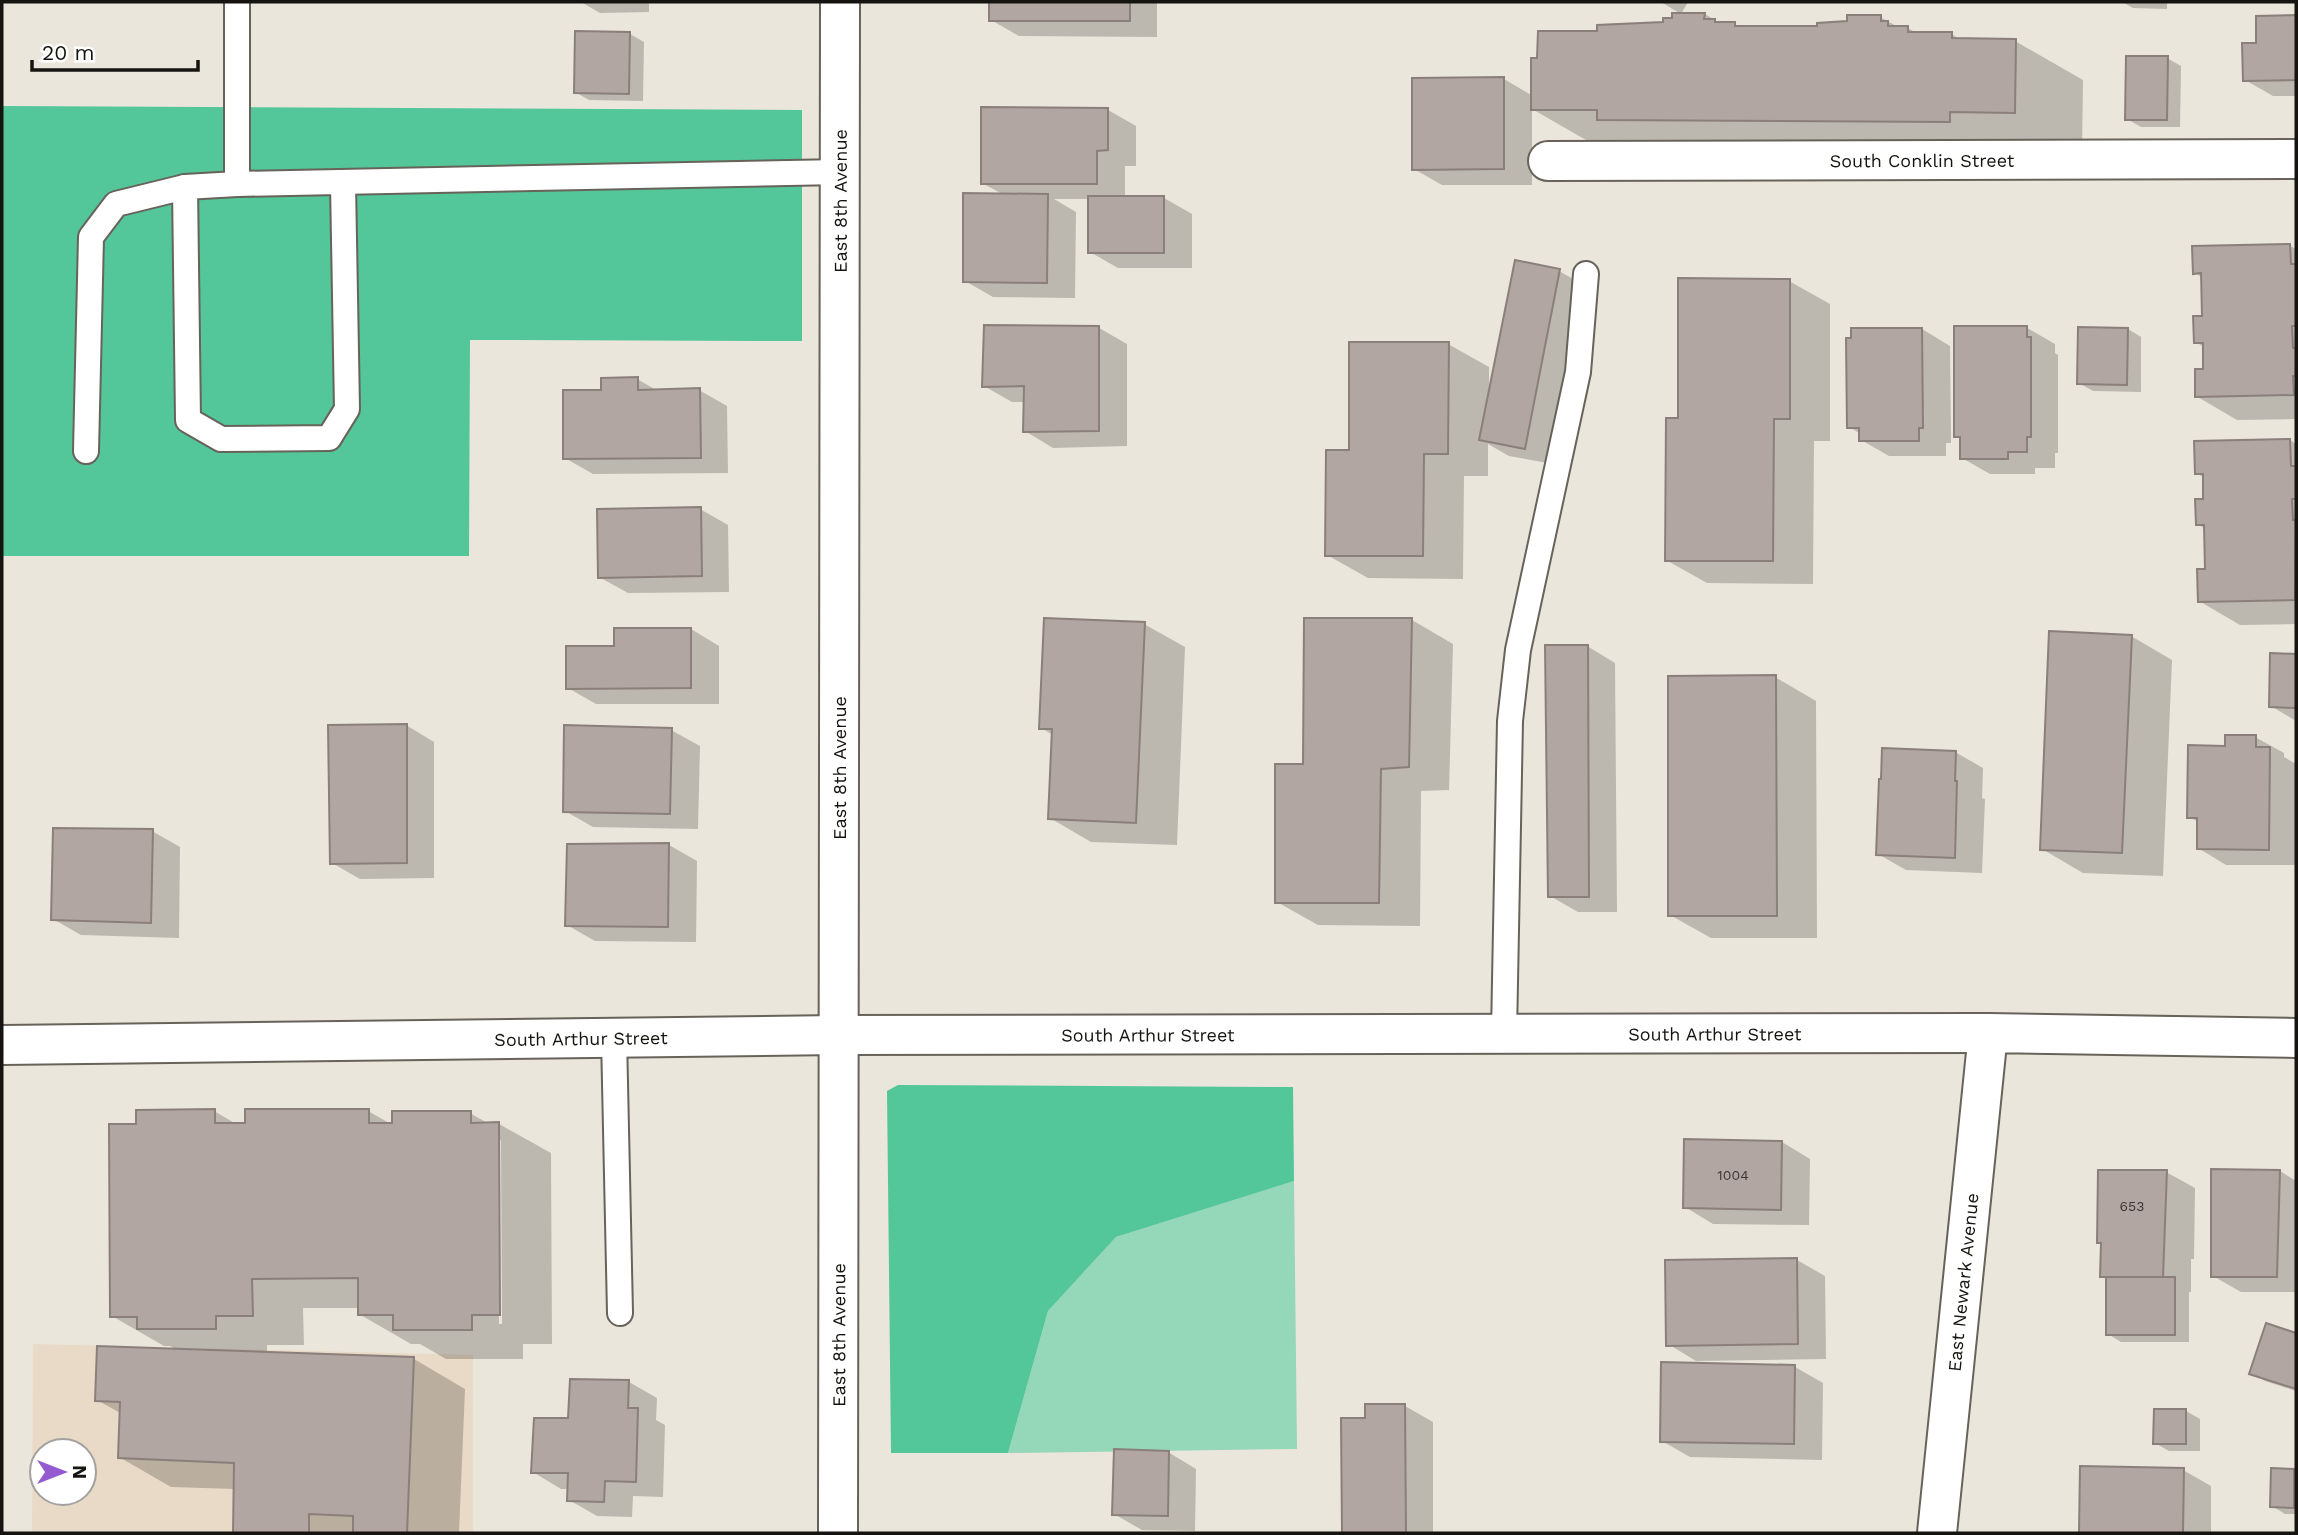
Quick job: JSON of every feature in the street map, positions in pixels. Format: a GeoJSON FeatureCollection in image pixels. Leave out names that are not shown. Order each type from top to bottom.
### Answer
{"type":"FeatureCollection","features":[{"type":"Feature","properties":{"kind":"street","name":"East 8th Avenue"},"geometry":{"type":"LineString","coordinates":[[838,1533],[840,2]]}},
{"type":"Feature","properties":{"kind":"street","name":"South Conklin Street"},"geometry":{"type":"LineString","coordinates":[[1548,161],[2296,159]]}},
{"type":"Feature","properties":{"kind":"street","name":"South Arthur Street"},"geometry":{"type":"LineString","coordinates":[[2,1045],[838,1035],[1988,1033],[2296,1038]]}},
{"type":"Feature","properties":{"kind":"street","name":"East Newark Avenue"},"geometry":{"type":"LineString","coordinates":[[1937,1533],[1988,1033]]}},
{"type":"Feature","properties":{"kind":"lane"},"geometry":{"type":"LineString","coordinates":[[237,2],[237,184]]}},
{"type":"Feature","properties":{"kind":"lane"},"geometry":{"type":"LineString","coordinates":[[86,451],[91,237],[116,204],[185,187],[237,184],[841,172]]}},
{"type":"Feature","properties":{"kind":"lane"},"geometry":{"type":"LineString","coordinates":[[185,187],[188,420],[220,439],[329,438],[348,409],[343,183]]}},
{"type":"Feature","properties":{"kind":"lane"},"geometry":{"type":"LineString","coordinates":[[1504,1034],[1510,721],[1518,650],[1578,372],[1586,274]]}},
{"type":"Feature","properties":{"kind":"lane"},"geometry":{"type":"LineString","coordinates":[[614,1037],[620,1313]]}},
{"type":"Feature","properties":{"kind":"shaded area"},"geometry":{"type":"Polygon","coordinates":[[[33,1344],[473,1355],[473,1533],[32,1533],[32,1507],[98,1507],[98,1437],[33,1437],[33,1344]]]}},
{"type":"Feature","properties":{"kind":"green space"},"geometry":{"type":"Polygon","coordinates":[[[2,106],[802,110],[802,341],[470,340],[469,556],[2,556],[2,106]]]}},
{"type":"Feature","properties":{"kind":"green space"},"geometry":{"type":"Polygon","coordinates":[[[898,1085],[1293,1087],[1294,1181],[1116,1237],[1048,1311],[1008,1453],[891,1453],[887,1091],[898,1085]]]}},
{"type":"Feature","properties":{"kind":"green space"},"geometry":{"type":"Polygon","coordinates":[[[1294,1181],[1297,1449],[1008,1453],[1048,1311],[1116,1237],[1294,1181]]]}},
{"type":"Feature","properties":{"kind":"building"},"geometry":{"type":"Polygon","coordinates":[[[989,2],[1130,2],[1130,21],[989,21],[989,2]]]}},
{"type":"Feature","properties":{"kind":"building"},"geometry":{"type":"Polygon","coordinates":[[[1672,13],[1705,13],[1704,19],[1735,22],[1735,26],[1817,26],[1817,23],[1847,21],[1847,15],[1881,15],[1881,21],[1888,21],[1888,26],[1908,26],[1908,32],[1952,32],[1952,38],[2016,39],[2015,113],[1950,112],[1950,122],[1597,120],[1597,110],[1531,110],[1531,58],[1537,58],[1538,31],[1597,31],[1597,25],[1663,22],[1663,18],[1672,18],[1672,13]]]}},
{"type":"Feature","properties":{"kind":"building"},"geometry":{"type":"Polygon","coordinates":[[[2296,15],[2296,80],[2243,81],[2242,43],[2256,43],[2256,16],[2296,15]]]}},
{"type":"Feature","properties":{"kind":"building"},"geometry":{"type":"Polygon","coordinates":[[[575,31],[630,32],[629,94],[574,93],[575,31]]]}},
{"type":"Feature","properties":{"kind":"building"},"geometry":{"type":"Polygon","coordinates":[[[2126,56],[2168,56],[2167,120],[2125,120],[2126,56]]]}},
{"type":"Feature","properties":{"kind":"building"},"geometry":{"type":"Polygon","coordinates":[[[1504,77],[1504,169],[1412,170],[1412,78],[1504,77]]]}},
{"type":"Feature","properties":{"kind":"building"},"geometry":{"type":"Polygon","coordinates":[[[981,107],[1108,108],[1108,150],[1097,151],[1097,184],[981,184],[981,107]]]}},
{"type":"Feature","properties":{"kind":"building"},"geometry":{"type":"Polygon","coordinates":[[[963,193],[1048,194],[1047,283],[963,282],[963,193]]]}},
{"type":"Feature","properties":{"kind":"building"},"geometry":{"type":"Polygon","coordinates":[[[1088,196],[1164,196],[1164,253],[1088,253],[1088,196]]]}},
{"type":"Feature","properties":{"kind":"building"},"geometry":{"type":"Polygon","coordinates":[[[2290,244],[2291,264],[2296,264],[2296,326],[2292,326],[2293,348],[2296,348],[2294,395],[2195,397],[2195,369],[2203,369],[2203,343],[2194,343],[2193,316],[2202,316],[2201,273],[2193,274],[2192,246],[2290,244]]]}},
{"type":"Feature","properties":{"kind":"building"},"geometry":{"type":"Polygon","coordinates":[[[1515,260],[1560,269],[1525,449],[1479,440],[1515,260]]]}},
{"type":"Feature","properties":{"kind":"building"},"geometry":{"type":"Polygon","coordinates":[[[1678,278],[1790,279],[1790,419],[1774,419],[1773,561],[1665,561],[1666,418],[1678,418],[1678,278]]]}},
{"type":"Feature","properties":{"kind":"building"},"geometry":{"type":"Polygon","coordinates":[[[984,325],[1099,326],[1099,431],[1023,432],[1024,386],[982,387],[984,325]]]}},
{"type":"Feature","properties":{"kind":"building"},"geometry":{"type":"Polygon","coordinates":[[[1954,326],[2027,326],[2027,337],[2031,337],[2031,437],[2027,437],[2027,452],[2008,452],[2008,459],[1960,459],[1960,437],[1954,437],[1954,326]]]}},
{"type":"Feature","properties":{"kind":"building"},"geometry":{"type":"Polygon","coordinates":[[[2078,327],[2128,328],[2127,385],[2077,384],[2078,327]]]}},
{"type":"Feature","properties":{"kind":"building"},"geometry":{"type":"Polygon","coordinates":[[[1851,328],[1922,328],[1923,428],[1919,428],[1919,441],[1859,441],[1859,428],[1847,428],[1846,338],[1851,338],[1851,328]]]}},
{"type":"Feature","properties":{"kind":"building"},"geometry":{"type":"Polygon","coordinates":[[[1349,342],[1449,342],[1448,454],[1424,454],[1423,556],[1325,556],[1326,450],[1349,450],[1349,342]]]}},
{"type":"Feature","properties":{"kind":"building"},"geometry":{"type":"Polygon","coordinates":[[[638,377],[638,390],[700,388],[701,458],[563,459],[563,390],[601,390],[601,378],[638,377]]]}},
{"type":"Feature","properties":{"kind":"building"},"geometry":{"type":"Polygon","coordinates":[[[2290,439],[2291,466],[2296,466],[2296,499],[2292,499],[2293,520],[2296,520],[2295,600],[2198,602],[2197,569],[2205,569],[2204,525],[2196,525],[2195,499],[2203,499],[2203,474],[2195,474],[2194,441],[2290,439]]]}},
{"type":"Feature","properties":{"kind":"building"},"geometry":{"type":"Polygon","coordinates":[[[701,507],[702,576],[598,578],[597,509],[701,507]]]}},
{"type":"Feature","properties":{"kind":"building"},"geometry":{"type":"Polygon","coordinates":[[[1044,618],[1145,622],[1136,823],[1048,819],[1052,729],[1039,729],[1044,618]]]}},
{"type":"Feature","properties":{"kind":"building"},"geometry":{"type":"Polygon","coordinates":[[[1304,618],[1412,618],[1409,767],[1381,769],[1379,903],[1275,903],[1275,764],[1303,764],[1304,618]]]}},
{"type":"Feature","properties":{"kind":"building"},"geometry":{"type":"Polygon","coordinates":[[[614,628],[691,628],[691,688],[566,689],[566,646],[614,646],[614,628]]]}},
{"type":"Feature","properties":{"kind":"building"},"geometry":{"type":"Polygon","coordinates":[[[2049,631],[2132,635],[2122,853],[2040,850],[2049,631]]]}},
{"type":"Feature","properties":{"kind":"building"},"geometry":{"type":"Polygon","coordinates":[[[1545,645],[1588,645],[1589,897],[1548,897],[1545,645]]]}},
{"type":"Feature","properties":{"kind":"building"},"geometry":{"type":"Polygon","coordinates":[[[2270,653],[2296,654],[2296,708],[2269,707],[2270,653]]]}},
{"type":"Feature","properties":{"kind":"building"},"geometry":{"type":"Polygon","coordinates":[[[1776,675],[1777,916],[1668,916],[1668,676],[1776,675]]]}},
{"type":"Feature","properties":{"kind":"building"},"geometry":{"type":"Polygon","coordinates":[[[407,724],[407,863],[330,864],[328,725],[407,724]]]}},
{"type":"Feature","properties":{"kind":"building"},"geometry":{"type":"Polygon","coordinates":[[[564,725],[672,728],[670,814],[563,812],[564,725]]]}},
{"type":"Feature","properties":{"kind":"building"},"geometry":{"type":"Polygon","coordinates":[[[2225,735],[2256,735],[2256,747],[2270,747],[2269,850],[2197,849],[2197,818],[2187,818],[2188,745],[2225,746],[2225,735]]]}},
{"type":"Feature","properties":{"kind":"building"},"geometry":{"type":"Polygon","coordinates":[[[1882,748],[1956,751],[1955,858],[1876,855],[1882,748]]]}},
{"type":"Feature","properties":{"kind":"building"},"geometry":{"type":"Polygon","coordinates":[[[53,828],[153,829],[151,923],[51,920],[53,828]]]}},
{"type":"Feature","properties":{"kind":"building"},"geometry":{"type":"Polygon","coordinates":[[[669,843],[668,927],[565,926],[567,844],[669,843]]]}},
{"type":"Feature","properties":{"kind":"building"},"geometry":{"type":"Polygon","coordinates":[[[215,1109],[215,1123],[245,1123],[245,1109],[369,1109],[369,1123],[392,1123],[392,1111],[471,1111],[471,1123],[499,1122],[500,1315],[472,1315],[472,1330],[393,1330],[393,1315],[358,1315],[358,1278],[252,1279],[253,1316],[216,1316],[216,1329],[137,1329],[137,1317],[110,1317],[109,1124],[136,1124],[136,1110],[215,1109]]]}},
{"type":"Feature","properties":{"kind":"building"},"geometry":{"type":"Polygon","coordinates":[[[1684,1139],[1782,1141],[1781,1210],[1683,1208],[1684,1139]]]}},
{"type":"Feature","properties":{"kind":"building"},"geometry":{"type":"Polygon","coordinates":[[[2211,1169],[2280,1170],[2277,1277],[2211,1277],[2211,1169]]]}},
{"type":"Feature","properties":{"kind":"building"},"geometry":{"type":"Polygon","coordinates":[[[2098,1170],[2167,1170],[2163,1277],[2100,1277],[2101,1243],[2097,1243],[2098,1170]]]}},
{"type":"Feature","properties":{"kind":"building"},"geometry":{"type":"Polygon","coordinates":[[[1797,1258],[1798,1344],[1666,1346],[1665,1260],[1797,1258]]]}},
{"type":"Feature","properties":{"kind":"building"},"geometry":{"type":"Polygon","coordinates":[[[2106,1277],[2175,1277],[2175,1335],[2106,1335],[2106,1277]]]}},
{"type":"Feature","properties":{"kind":"building"},"geometry":{"type":"Polygon","coordinates":[[[2266,1323],[2296,1333],[2296,1389],[2249,1374],[2266,1323]]]}},
{"type":"Feature","properties":{"kind":"building"},"geometry":{"type":"Polygon","coordinates":[[[97,1346],[414,1357],[407,1533],[353,1533],[353,1516],[309,1514],[309,1533],[233,1533],[234,1463],[118,1458],[120,1402],[95,1401],[97,1346]]]}},
{"type":"Feature","properties":{"kind":"building"},"geometry":{"type":"Polygon","coordinates":[[[1661,1362],[1795,1365],[1794,1444],[1660,1442],[1661,1362]]]}},
{"type":"Feature","properties":{"kind":"building"},"geometry":{"type":"Polygon","coordinates":[[[570,1379],[629,1380],[628,1408],[638,1408],[636,1482],[605,1481],[604,1502],[567,1501],[568,1473],[531,1473],[534,1418],[568,1418],[570,1379]]]}},
{"type":"Feature","properties":{"kind":"building"},"geometry":{"type":"Polygon","coordinates":[[[1365,1404],[1405,1404],[1406,1533],[1342,1533],[1341,1418],[1365,1418],[1365,1404]]]}},
{"type":"Feature","properties":{"kind":"building"},"geometry":{"type":"Polygon","coordinates":[[[2154,1409],[2186,1409],[2186,1444],[2153,1444],[2154,1409]]]}},
{"type":"Feature","properties":{"kind":"building"},"geometry":{"type":"Polygon","coordinates":[[[1114,1449],[1169,1451],[1168,1516],[1112,1515],[1114,1449]]]}},
{"type":"Feature","properties":{"kind":"building"},"geometry":{"type":"Polygon","coordinates":[[[2080,1466],[2184,1468],[2183,1533],[2079,1533],[2080,1466]]]}},
{"type":"Feature","properties":{"kind":"building"},"geometry":{"type":"Polygon","coordinates":[[[2271,1468],[2294,1469],[2294,1508],[2270,1507],[2271,1468]]]}}]}
